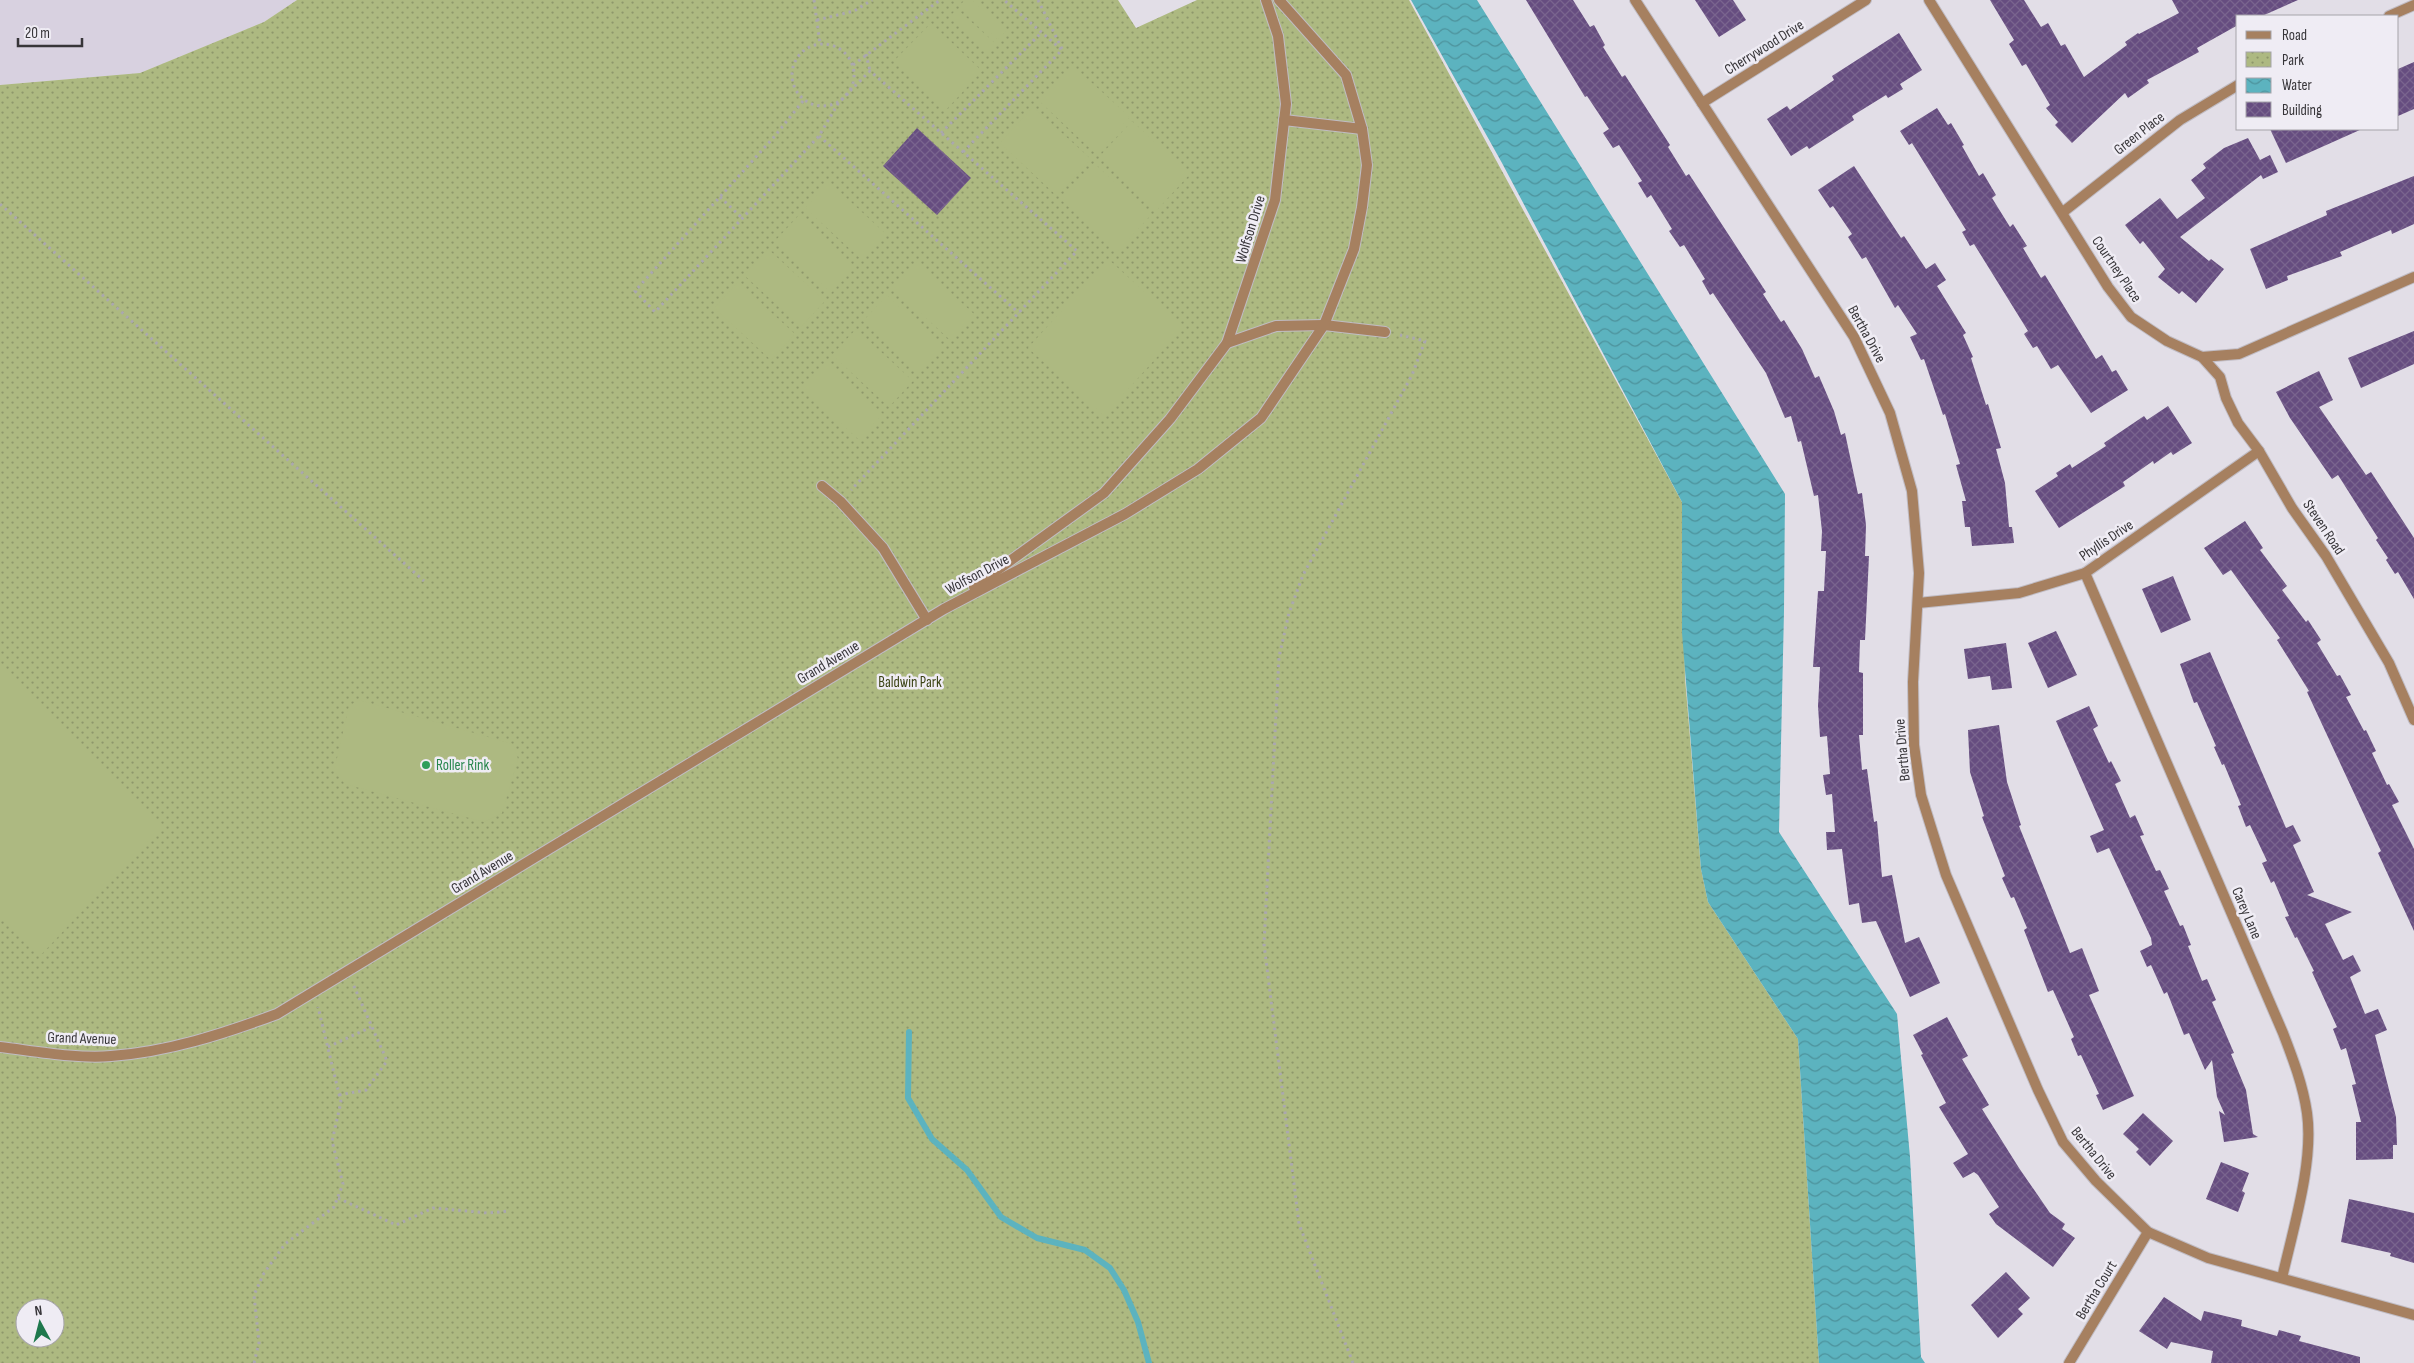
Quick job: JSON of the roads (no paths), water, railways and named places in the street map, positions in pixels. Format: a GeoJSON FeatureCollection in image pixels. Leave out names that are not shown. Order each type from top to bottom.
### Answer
{"type":"FeatureCollection","features":[{"type":"Feature","properties":{"kind":"street","name":"Wolfson Drive"},"geometry":{"type":"LineString","coordinates":[[944,609],[1104,493],[1170,419],[1227,343],[1275,200],[1286,104],[1278,36],[1266,0]]}},
{"type":"Feature","properties":{"kind":"street","name":"Wolfson Drive"},"geometry":{"type":"LineString","coordinates":[[944,609],[1125,514],[1198,469],[1261,418],[1324,325],[1354,249],[1362,208],[1367,165],[1362,129],[1346,75],[1279,0]]}},
{"type":"Feature","properties":{"kind":"street","name":"Bertha Drive"},"geometry":{"type":"LineString","coordinates":[[1635,0],[1854,337],[1890,413],[1912,491],[1919,573],[1913,682],[1914,745],[1921,795],[1946,876],[2038,1090],[2063,1142],[2096,1181],[2148,1232],[2208,1258],[2414,1315]]}},
{"type":"Feature","properties":{"kind":"street","name":"Cherrywood Drive"},"geometry":{"type":"LineString","coordinates":[[1702,103],[1866,0]]}},
{"type":"Feature","properties":{"kind":"street","name":"Courtney Place"},"geometry":{"type":"LineString","coordinates":[[1929,0],[2063,212],[2108,287],[2131,317],[2167,341],[2202,357],[2239,354],[2414,277]]}},
{"type":"Feature","properties":{"kind":"street"},"geometry":{"type":"LineString","coordinates":[[2391,15],[2414,5]]}},
{"type":"Feature","properties":{"kind":"street","name":"Green Place"},"geometry":{"type":"LineString","coordinates":[[2063,212],[2180,120],[2236,87]]}},
{"type":"Feature","properties":{"kind":"street"},"geometry":{"type":"LineString","coordinates":[[1284,120],[1362,129]]}},
{"type":"Feature","properties":{"kind":"street"},"geometry":{"type":"LineString","coordinates":[[1227,343],[1276,326],[1324,325],[1385,332]]}},
{"type":"Feature","properties":{"kind":"street","name":"Steven Road"},"geometry":{"type":"LineString","coordinates":[[2202,357],[2220,377],[2226,398],[2238,423],[2259,451],[2292,508],[2326,556],[2389,663],[2414,720]]}},
{"type":"Feature","properties":{"kind":"street","name":"Phyllis Drive"},"geometry":{"type":"LineString","coordinates":[[1918,603],[2019,594],[2084,573],[2259,451]]}},
{"type":"Feature","properties":{"kind":"street"},"geometry":{"type":"LineString","coordinates":[[822,486],[840,501],[883,548],[928,620]]}},
{"type":"Feature","properties":{"kind":"street","name":"Carey Lane"},"geometry":{"type":"LineString","coordinates":[[2084,573],[2283,1033],[2302,1084],[2308,1115],[2308,1158],[2282,1278]]}},
{"type":"Feature","properties":{"kind":"street","name":"Grand Avenue"},"geometry":{"type":"LineString","coordinates":[[0,1048],[109,1056],[161,1049],[210,1037],[277,1014],[944,609]]}},
{"type":"Feature","properties":{"kind":"street","name":"Bertha Court"},"geometry":{"type":"LineString","coordinates":[[2070,1363],[2148,1232]]}},
{"type":"Feature","properties":{"kind":"water"},"geometry":{"type":"Polygon","coordinates":[[[1411,0],[1477,0],[1785,494],[1779,832],[1897,1014],[1910,1157],[1921,1357],[1925,1363],[1819,1363],[1798,1039],[1708,902],[1701,869],[1682,633],[1682,502],[1502,163],[1411,0]]]}},
{"type":"Feature","properties":{"kind":"waterway"},"geometry":{"type":"LineString","coordinates":[[909,1032],[908,1098],[932,1139],[967,1170],[1001,1217],[1037,1238],[1085,1250],[1110,1268],[1124,1290],[1138,1322],[1149,1363]]}},
{"type":"Feature","properties":{"kind":"place","name":"Roller Rink"},"geometry":{"type":"Point","coordinates":[426,765]}},
{"type":"Feature","properties":{"kind":"park label","name":"Baldwin Park"},"geometry":{"type":"Point","coordinates":[910,682]}}]}
